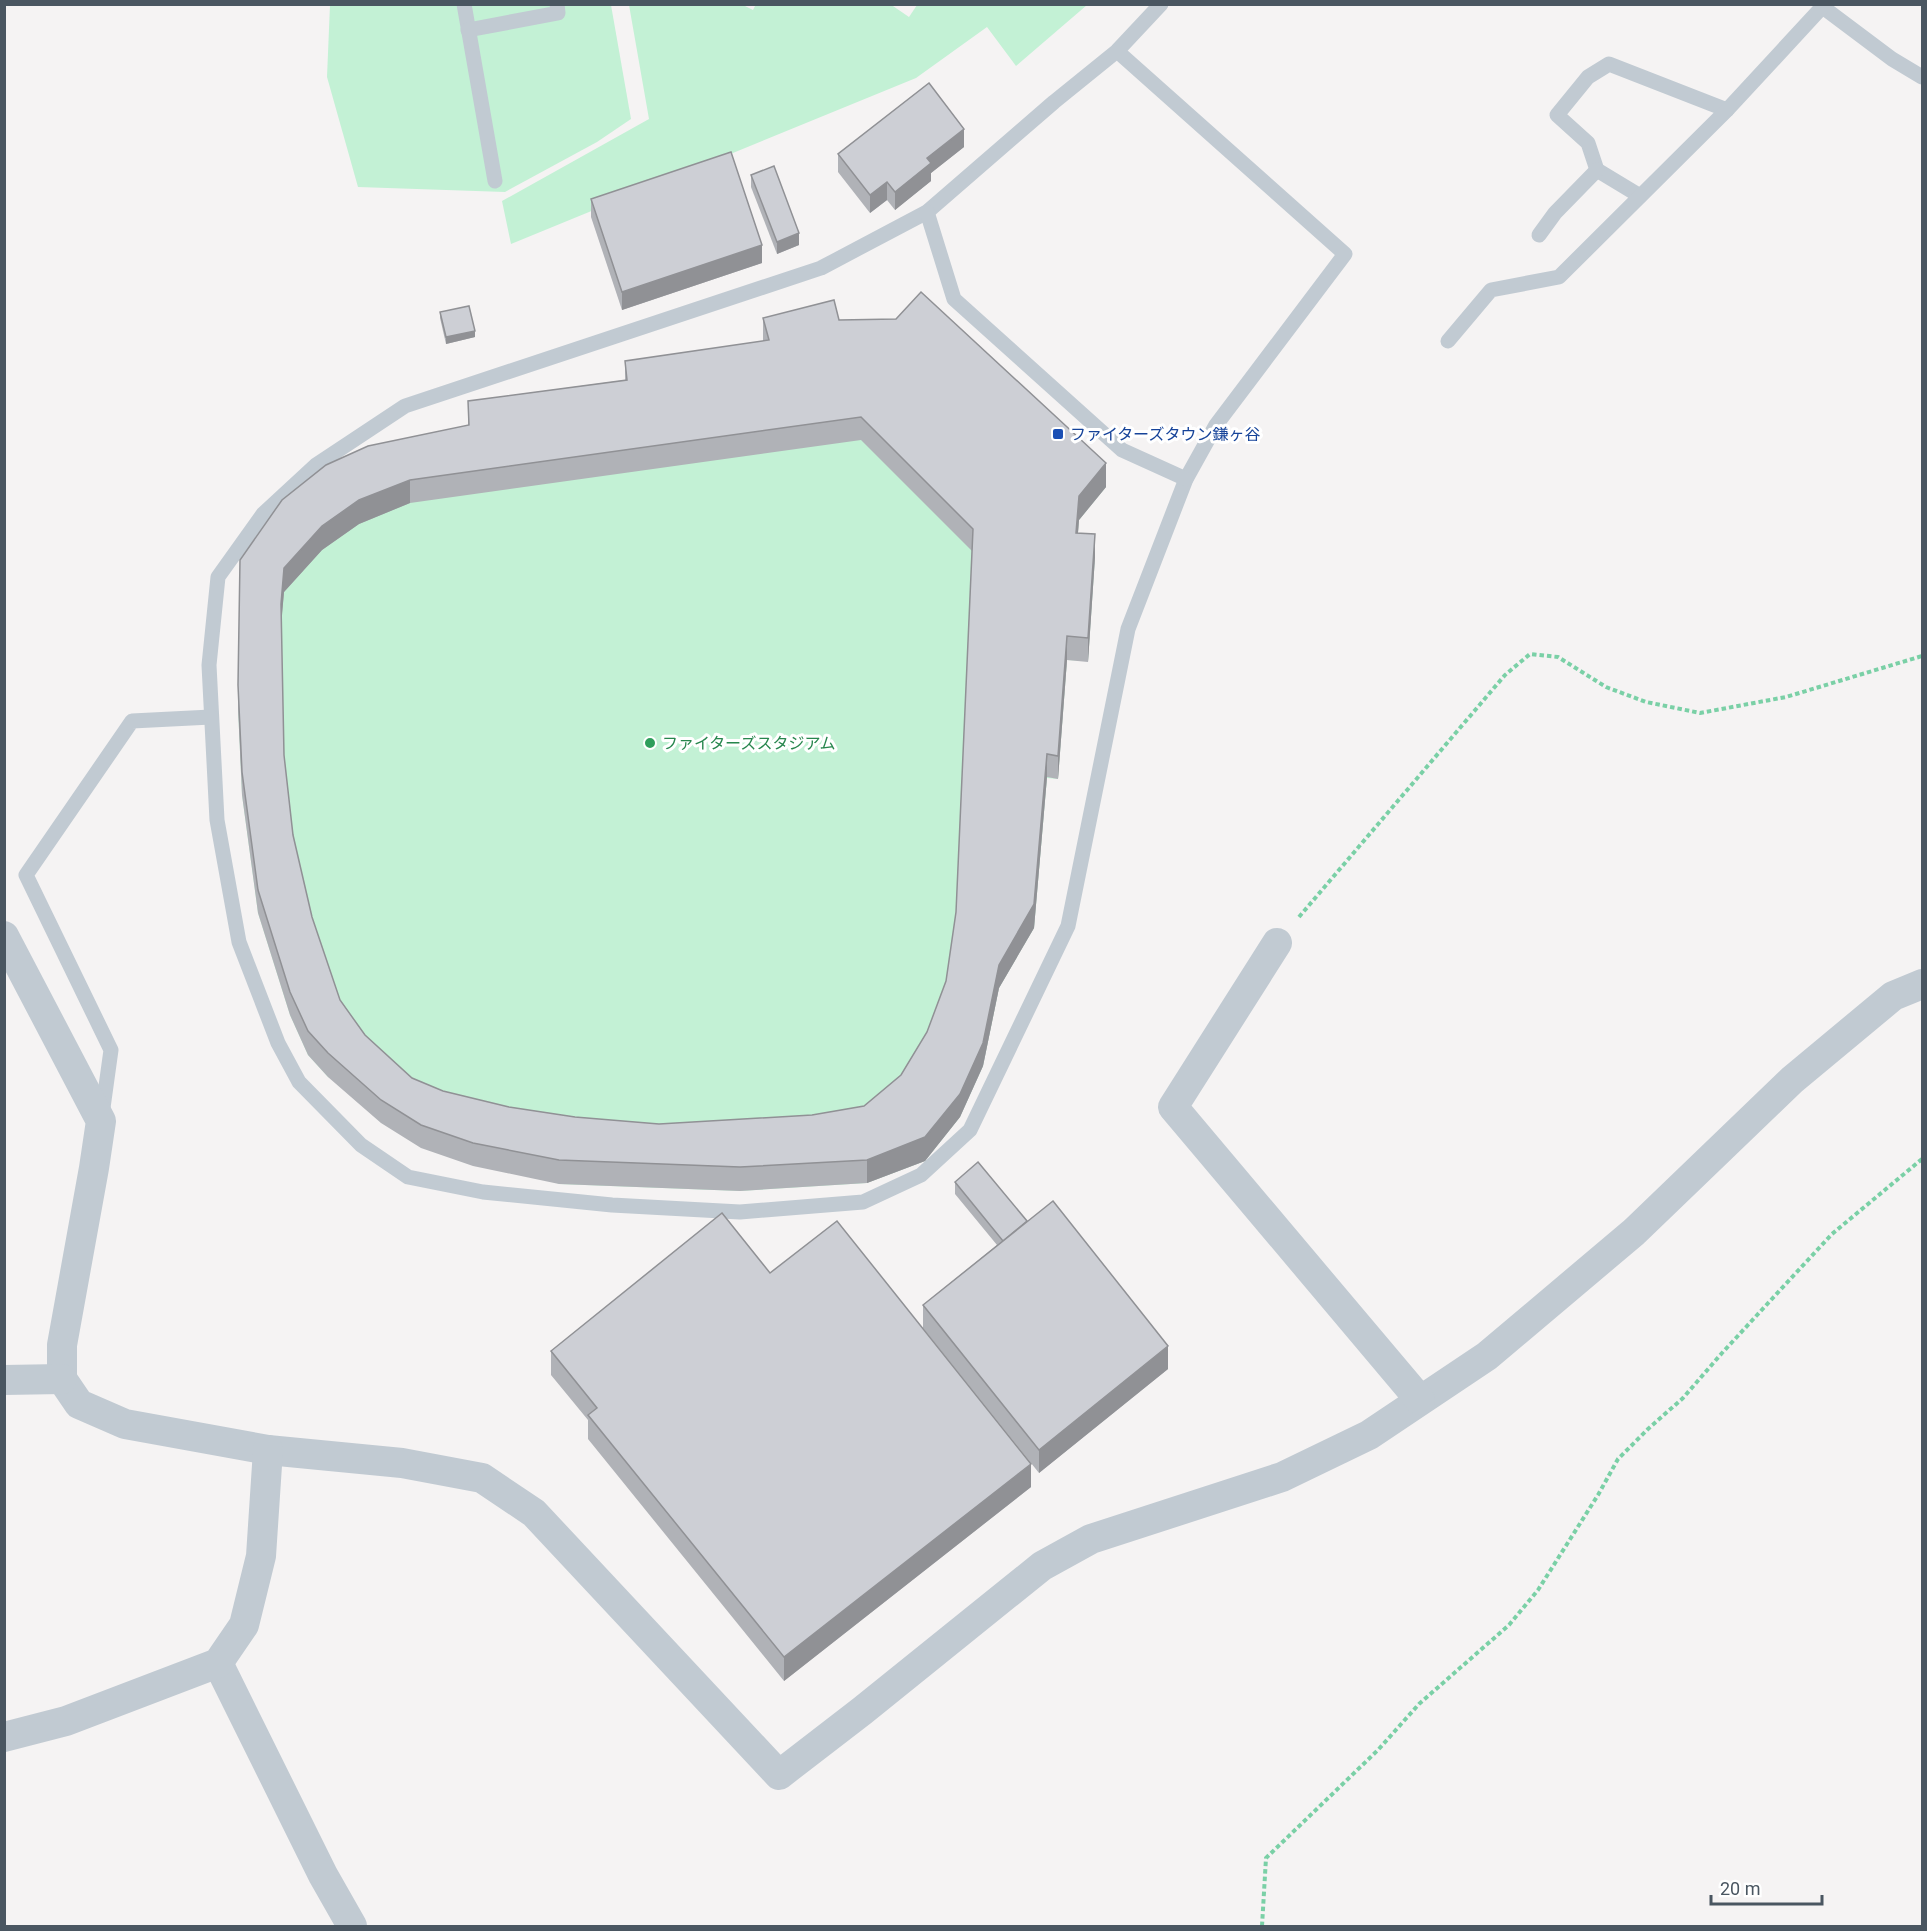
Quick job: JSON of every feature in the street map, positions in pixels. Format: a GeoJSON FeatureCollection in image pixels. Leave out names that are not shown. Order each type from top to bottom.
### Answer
{"type":"FeatureCollection","features":[{"type":"Feature","properties":{"kind":"street"},"geometry":{"type":"LineString","coordinates":[[4,936],[101,1121],[62,1345],[62,1379],[79,1404],[125,1424],[268,1450],[402,1463],[482,1478],[534,1513],[779,1775],[1042,1566],[1091,1539],[1282,1477],[1369,1435],[1487,1356],[1634,1232],[1792,1080],[1893,996],[1923,984]]}},
{"type":"Feature","properties":{"kind":"street"},"geometry":{"type":"LineString","coordinates":[[1277,943],[1173,1107],[1420,1400]]}},
{"type":"Feature","properties":{"kind":"street"},"geometry":{"type":"LineString","coordinates":[[4,1380],[62,1379]]}},
{"type":"Feature","properties":{"kind":"street"},"geometry":{"type":"LineString","coordinates":[[4,1737],[66,1721],[218,1664],[244,1625],[261,1556],[268,1450]]}},
{"type":"Feature","properties":{"kind":"street"},"geometry":{"type":"LineString","coordinates":[[218,1664],[323,1875],[352,1926]]}},
{"type":"Feature","properties":{"kind":"lane"},"geometry":{"type":"LineString","coordinates":[[464,4],[495,181]]}},
{"type":"Feature","properties":{"kind":"lane"},"geometry":{"type":"LineString","coordinates":[[468,30],[558,13],[557,4]]}},
{"type":"Feature","properties":{"kind":"lane"},"geometry":{"type":"LineString","coordinates":[[1117,51],[1344,254],[1215,424],[1186,478],[1128,629],[1068,926],[970,1130],[921,1175],[863,1202],[741,1212],[612,1205],[483,1192],[408,1177],[361,1145],[298,1082],[278,1042],[240,942],[217,820],[209,665],[218,577],[263,514],[316,465],[405,406],[820,268],[927,212],[1054,102],[1117,51],[1161,4]]}},
{"type":"Feature","properties":{"kind":"lane"},"geometry":{"type":"LineString","coordinates":[[1448,341],[1491,291],[1559,277],[1727,110],[1824,6],[1892,59],[1923,77]]}},
{"type":"Feature","properties":{"kind":"lane"},"geometry":{"type":"LineString","coordinates":[[1640,196],[1597,170],[1588,143],[1557,115],[1588,76],[1609,64],[1727,110]]}},
{"type":"Feature","properties":{"kind":"lane"},"geometry":{"type":"LineString","coordinates":[[1539,235],[1555,213],[1597,170]]}},
{"type":"Feature","properties":{"kind":"lane"},"geometry":{"type":"LineString","coordinates":[[927,212],[954,299],[1122,450],[1186,478]]}},
{"type":"Feature","properties":{"kind":"lane"},"geometry":{"type":"LineString","coordinates":[[101,1121],[111,1050],[26,875],[132,721],[212,717]]}},
{"type":"Feature","properties":{"kind":"path"},"geometry":{"type":"LineString","coordinates":[[1277,943],[1505,675],[1530,654],[1558,657],[1606,687],[1646,702],[1700,712],[1786,697],[1923,656]]}},
{"type":"Feature","properties":{"kind":"path"},"geometry":{"type":"LineString","coordinates":[[1262,1926],[1266,1858],[1378,1750],[1419,1704],[1509,1625],[1538,1590],[1618,1459],[1683,1398],[1832,1234],[1923,1159]]}},
{"type":"Feature","properties":{"kind":"green space"},"geometry":{"type":"Polygon","coordinates":[[[741,4],[753,10],[756,4],[890,4],[909,17],[917,5],[1087,5],[1016,66],[987,27],[916,78],[511,244],[502,201],[649,119],[629,5],[741,4]]]}},
{"type":"Feature","properties":{"kind":"green space"},"geometry":{"type":"Polygon","coordinates":[[[330,5],[611,5],[631,119],[597,142],[505,192],[358,187],[327,77],[330,5]]]}},
{"type":"Feature","properties":{"kind":"green space","name":"ファイターズスタジアム"},"geometry":{"type":"Polygon","coordinates":[[[625,384],[1106,487],[1079,520],[1076,556],[1095,557],[1088,661],[1067,660],[1058,779],[1047,778],[1034,928],[999,988],[983,1066],[960,1117],[925,1161],[867,1183],[740,1191],[559,1184],[328,1077],[308,1055],[290,1015],[258,913],[242,795],[238,708],[282,524],[625,384]]]}},
{"type":"Feature","properties":{"kind":"building"},"geometry":{"type":"Polygon","coordinates":[[[929,83],[964,129],[927,158],[931,163],[895,192],[887,182],[870,195],[838,154],[929,83]]]}},
{"type":"Feature","properties":{"kind":"building"},"geometry":{"type":"Polygon","coordinates":[[[731,152],[762,245],[622,292],[591,199],[731,152]]]}},
{"type":"Feature","properties":{"kind":"building"},"geometry":{"type":"Polygon","coordinates":[[[774,166],[799,233],[777,242],[751,175],[774,166]]]}},
{"type":"Feature","properties":{"kind":"building"},"geometry":{"type":"Polygon","coordinates":[[[921,292],[1106,463],[1079,496],[1076,533],[1095,534],[1088,638],[1067,636],[1058,756],[1047,754],[1034,904],[999,965],[983,1043],[960,1094],[925,1137],[867,1160],[740,1167],[559,1160],[473,1143],[421,1125],[381,1100],[328,1053],[308,1031],[290,992],[258,890],[242,772],[238,685],[240,560],[282,500],[326,465],[368,446],[469,425],[468,401],[627,380],[625,361],[769,340],[763,318],[834,300],[839,320],[896,319],[921,292]],[[861,417],[410,480],[359,500],[322,526],[284,568],[281,604],[284,755],[293,835],[312,917],[340,1000],[365,1035],[412,1078],[443,1091],[509,1107],[575,1117],[659,1124],[812,1115],[864,1106],[901,1075],[927,1032],[946,981],[956,912],[973,529],[861,417]]]}},
{"type":"Feature","properties":{"kind":"building"},"geometry":{"type":"Polygon","coordinates":[[[469,306],[475,331],[446,337],[440,312],[469,306]]]}},
{"type":"Feature","properties":{"kind":"building"},"geometry":{"type":"Polygon","coordinates":[[[978,1162],[1027,1221],[1003,1241],[955,1182],[978,1162]]]}},
{"type":"Feature","properties":{"kind":"building"},"geometry":{"type":"Polygon","coordinates":[[[1053,1201],[1168,1346],[1039,1450],[923,1305],[1053,1201]]]}},
{"type":"Feature","properties":{"kind":"building"},"geometry":{"type":"Polygon","coordinates":[[[722,1213],[770,1273],[837,1221],[1031,1464],[784,1657],[588,1415],[597,1408],[551,1351],[722,1213]]]}},
{"type":"Feature","properties":{"kind":"place","name":"ファイターズタウン鎌ヶ谷"},"geometry":{"type":"Point","coordinates":[1058,434]}},
{"type":"Feature","properties":{"kind":"place","name":"ファイターズスタジアム"},"geometry":{"type":"Point","coordinates":[650,743]}}]}
